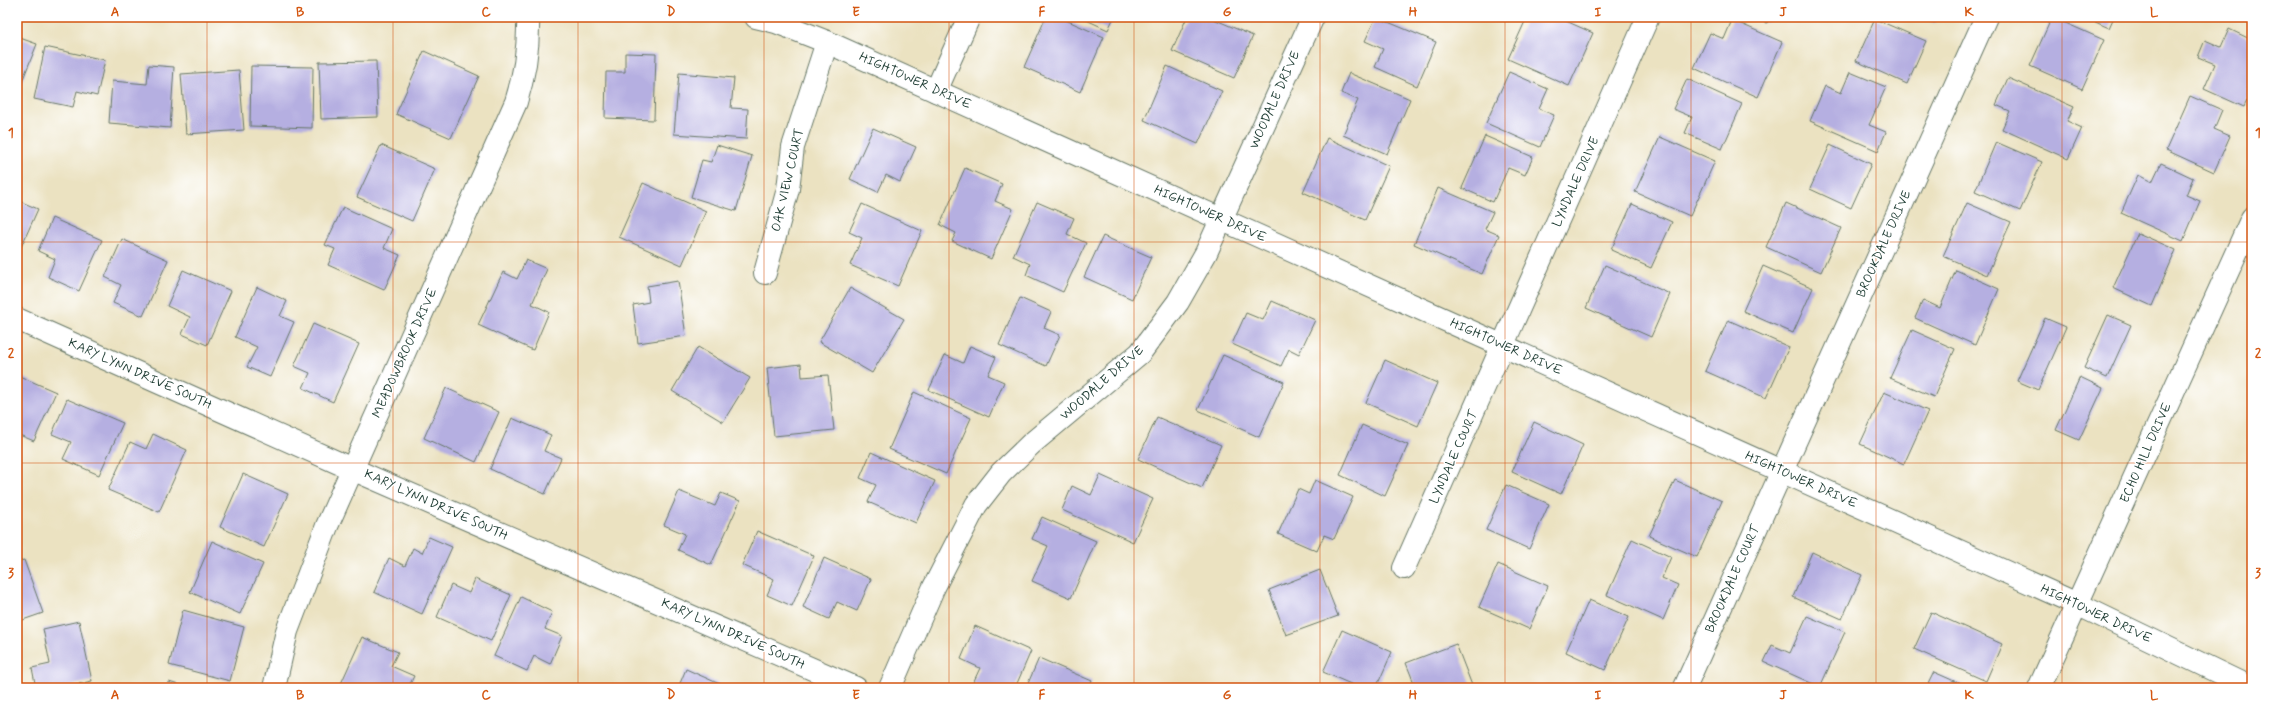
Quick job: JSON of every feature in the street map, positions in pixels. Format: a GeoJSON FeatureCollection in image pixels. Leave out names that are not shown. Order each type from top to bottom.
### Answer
{"type":"FeatureCollection","features":[{"type":"Feature","properties":{"kind":"street","name":"MEADOWBROOK DRIVE"},"geometry":{"type":"LineString","coordinates":[[274,688],[288,631],[327,526],[516,102],[525,74],[529,44],[528,17]]}},
{"type":"Feature","properties":{"kind":"street","name":"HIGHTOWER DRIVE"},"geometry":{"type":"LineString","coordinates":[[756,17],[776,22],[827,42],[2077,604],[2251,688]]}},
{"type":"Feature","properties":{"kind":"street"},"geometry":{"type":"LineString","coordinates":[[936,91],[969,17]]}},
{"type":"Feature","properties":{"kind":"street","name":"WOODALE DRIVE"},"geometry":{"type":"LineString","coordinates":[[890,688],[933,589],[976,505],[1001,473],[1031,444],[1140,353],[1178,302],[1206,253],[1313,17]]}},
{"type":"Feature","properties":{"kind":"street","name":"LYNDALE DRIVE"},"geometry":{"type":"LineString","coordinates":[[1503,346],[1648,17]]}},
{"type":"Feature","properties":{"kind":"street","name":"BROOKDALE DRIVE"},"geometry":{"type":"LineString","coordinates":[[1782,472],[1986,17]]}},
{"type":"Feature","properties":{"kind":"street","name":"OAK VIEW COURT"},"geometry":{"type":"LineString","coordinates":[[765,273],[788,189],[793,147],[827,42]]}},
{"type":"Feature","properties":{"kind":"street","name":"ECHO HILL DRIVE"},"geometry":{"type":"LineString","coordinates":[[2039,688],[2252,218]]}},
{"type":"Feature","properties":{"kind":"street","name":"KARY LYNN DRIVE SOUTH"},"geometry":{"type":"LineString","coordinates":[[17,319],[352,469],[856,688]]}},
{"type":"Feature","properties":{"kind":"street","name":"LYNDALE COURT"},"geometry":{"type":"LineString","coordinates":[[1404,568],[1503,346]]}},
{"type":"Feature","properties":{"kind":"street","name":"BROOKDALE COURT"},"geometry":{"type":"LineString","coordinates":[[1685,687],[1782,472]]}},
{"type":"Feature","properties":{"kind":"building"},"geometry":{"type":"Polygon","coordinates":[[[1046,17],[1059,17],[1104,37],[1080,92],[1024,67],[1046,17]]]}},
{"type":"Feature","properties":{"kind":"building"},"geometry":{"type":"Polygon","coordinates":[[[1080,17],[1114,17],[1108,30],[1080,17]]]}},
{"type":"Feature","properties":{"kind":"building"},"geometry":{"type":"Polygon","coordinates":[[[1187,17],[1209,17],[1253,36],[1234,78],[1172,51],[1187,17]]]}},
{"type":"Feature","properties":{"kind":"building"},"geometry":{"type":"Polygon","coordinates":[[[1376,17],[1436,42],[1417,86],[1375,67],[1383,49],[1365,41],[1376,17]]]}},
{"type":"Feature","properties":{"kind":"building"},"geometry":{"type":"Polygon","coordinates":[[[1527,17],[1557,17],[1593,33],[1569,86],[1508,59],[1527,17]]]}},
{"type":"Feature","properties":{"kind":"building"},"geometry":{"type":"Polygon","coordinates":[[[1754,17],[1770,17],[1767,23],[1754,17]]]}},
{"type":"Feature","properties":{"kind":"building"},"geometry":{"type":"Polygon","coordinates":[[[1922,17],[1937,17],[1935,23],[1922,17]]]}},
{"type":"Feature","properties":{"kind":"building"},"geometry":{"type":"Polygon","coordinates":[[[2052,17],[2104,40],[2082,89],[2030,66],[2052,17]]]}},
{"type":"Feature","properties":{"kind":"building"},"geometry":{"type":"Polygon","coordinates":[[[2084,17],[2114,17],[2109,28],[2084,17]]]}},
{"type":"Feature","properties":{"kind":"building"},"geometry":{"type":"Polygon","coordinates":[[[1875,19],[1926,41],[1907,84],[1856,61],[1875,19]]]}},
{"type":"Feature","properties":{"kind":"building"},"geometry":{"type":"Polygon","coordinates":[[[1732,20],[1782,42],[1758,97],[1694,68],[1710,33],[1724,39],[1732,20]]]}},
{"type":"Feature","properties":{"kind":"building"},"geometry":{"type":"Polygon","coordinates":[[[2229,29],[2252,40],[2252,90],[2244,107],[2204,89],[2215,64],[2198,57],[2205,40],[2221,47],[2229,29]]]}},
{"type":"Feature","properties":{"kind":"building"},"geometry":{"type":"Polygon","coordinates":[[[17,37],[37,44],[17,94],[17,37]]]}},
{"type":"Feature","properties":{"kind":"building"},"geometry":{"type":"Polygon","coordinates":[[[45,47],[105,60],[97,96],[77,91],[73,107],[34,99],[45,47]]]}},
{"type":"Feature","properties":{"kind":"building"},"geometry":{"type":"Polygon","coordinates":[[[424,51],[479,76],[451,138],[396,114],[424,51]]]}},
{"type":"Feature","properties":{"kind":"building"},"geometry":{"type":"Polygon","coordinates":[[[625,53],[656,54],[654,120],[605,118],[606,72],[625,72],[625,53]]]}},
{"type":"Feature","properties":{"kind":"building"},"geometry":{"type":"Polygon","coordinates":[[[376,61],[378,117],[321,119],[319,62],[376,61]]]}},
{"type":"Feature","properties":{"kind":"building"},"geometry":{"type":"Polygon","coordinates":[[[149,65],[174,67],[170,128],[109,123],[112,81],[147,84],[149,65]]]}},
{"type":"Feature","properties":{"kind":"building"},"geometry":{"type":"Polygon","coordinates":[[[251,66],[313,67],[312,128],[250,126],[251,66]]]}},
{"type":"Feature","properties":{"kind":"building"},"geometry":{"type":"Polygon","coordinates":[[[1167,66],[1222,91],[1198,144],[1144,120],[1167,66]]]}},
{"type":"Feature","properties":{"kind":"building"},"geometry":{"type":"Polygon","coordinates":[[[239,70],[244,130],[186,134],[181,74],[239,70]]]}},
{"type":"Feature","properties":{"kind":"building"},"geometry":{"type":"Polygon","coordinates":[[[1509,72],[1548,89],[1539,109],[1554,115],[1540,147],[1486,123],[1509,72]]]}},
{"type":"Feature","properties":{"kind":"building"},"geometry":{"type":"Polygon","coordinates":[[[1850,72],[1886,87],[1869,125],[1886,132],[1878,151],[1810,121],[1825,86],[1841,93],[1850,72]]]}},
{"type":"Feature","properties":{"kind":"building"},"geometry":{"type":"Polygon","coordinates":[[[679,73],[734,78],[731,108],[748,109],[746,139],[674,134],[679,73]]]}},
{"type":"Feature","properties":{"kind":"building"},"geometry":{"type":"Polygon","coordinates":[[[1349,73],[1410,99],[1387,154],[1343,135],[1358,100],[1341,93],[1349,73]]]}},
{"type":"Feature","properties":{"kind":"building"},"geometry":{"type":"Polygon","coordinates":[[[2008,78],[2074,107],[2067,121],[2082,128],[2068,159],[2002,129],[2010,111],[1996,105],[2008,78]]]}},
{"type":"Feature","properties":{"kind":"building"},"geometry":{"type":"Polygon","coordinates":[[[1687,79],[1742,104],[1722,149],[1685,133],[1692,117],[1673,109],[1687,79]]]}},
{"type":"Feature","properties":{"kind":"building"},"geometry":{"type":"Polygon","coordinates":[[[2190,96],[2222,110],[2214,129],[2230,136],[2214,172],[2166,150],[2190,96]]]}},
{"type":"Feature","properties":{"kind":"building"},"geometry":{"type":"Polygon","coordinates":[[[873,128],[916,147],[900,182],[886,175],[878,192],[850,179],[873,128]]]}},
{"type":"Feature","properties":{"kind":"building"},"geometry":{"type":"Polygon","coordinates":[[[1485,136],[1533,157],[1525,175],[1508,168],[1493,202],[1462,188],[1485,136]]]}},
{"type":"Feature","properties":{"kind":"building"},"geometry":{"type":"Polygon","coordinates":[[[1660,137],[1715,161],[1690,216],[1635,192],[1660,137]]]}},
{"type":"Feature","properties":{"kind":"building"},"geometry":{"type":"Polygon","coordinates":[[[1327,138],[1389,166],[1365,220],[1303,192],[1327,138]]]}},
{"type":"Feature","properties":{"kind":"building"},"geometry":{"type":"Polygon","coordinates":[[[1996,142],[2042,162],[2020,211],[1975,191],[1996,142]]]}},
{"type":"Feature","properties":{"kind":"building"},"geometry":{"type":"Polygon","coordinates":[[[381,145],[435,169],[412,221],[357,197],[381,145]]]}},
{"type":"Feature","properties":{"kind":"building"},"geometry":{"type":"Polygon","coordinates":[[[717,145],[752,156],[736,211],[691,197],[702,160],[711,162],[717,145]]]}},
{"type":"Feature","properties":{"kind":"building"},"geometry":{"type":"Polygon","coordinates":[[[1830,145],[1871,164],[1851,208],[1810,189],[1830,145]]]}},
{"type":"Feature","properties":{"kind":"building"},"geometry":{"type":"Polygon","coordinates":[[[2161,163],[2193,178],[2186,195],[2200,201],[2183,241],[2121,213],[2138,175],[2152,182],[2161,163]]]}},
{"type":"Feature","properties":{"kind":"building"},"geometry":{"type":"Polygon","coordinates":[[[965,168],[1002,184],[995,201],[1013,209],[991,259],[952,241],[956,233],[940,225],[965,168]]]}},
{"type":"Feature","properties":{"kind":"building"},"geometry":{"type":"Polygon","coordinates":[[[643,183],[706,211],[682,265],[619,237],[643,183]]]}},
{"type":"Feature","properties":{"kind":"building"},"geometry":{"type":"Polygon","coordinates":[[[1438,188],[1493,212],[1485,229],[1499,235],[1482,274],[1414,244],[1438,188]]]}},
{"type":"Feature","properties":{"kind":"building"},"geometry":{"type":"Polygon","coordinates":[[[17,200],[38,209],[17,256],[17,200]]]}},
{"type":"Feature","properties":{"kind":"building"},"geometry":{"type":"Polygon","coordinates":[[[1037,202],[1074,218],[1067,234],[1086,243],[1063,292],[1026,275],[1030,264],[1013,256],[1037,202]]]}},
{"type":"Feature","properties":{"kind":"building"},"geometry":{"type":"Polygon","coordinates":[[[1786,203],[1841,228],[1821,272],[1766,247],[1786,203]]]}},
{"type":"Feature","properties":{"kind":"building"},"geometry":{"type":"Polygon","coordinates":[[[1967,203],[2011,222],[1987,275],[1943,256],[1967,203]]]}},
{"type":"Feature","properties":{"kind":"building"},"geometry":{"type":"Polygon","coordinates":[[[862,204],[922,231],[898,286],[850,265],[862,238],[849,232],[862,204]]]}},
{"type":"Feature","properties":{"kind":"building"},"geometry":{"type":"Polygon","coordinates":[[[1632,204],[1672,222],[1651,268],[1611,250],[1632,204]]]}},
{"type":"Feature","properties":{"kind":"building"},"geometry":{"type":"Polygon","coordinates":[[[343,207],[392,229],[384,248],[400,255],[384,290],[328,265],[335,249],[325,245],[343,207]]]}},
{"type":"Feature","properties":{"kind":"building"},"geometry":{"type":"Polygon","coordinates":[[[52,218],[102,240],[79,291],[48,277],[55,259],[38,251],[52,218]]]}},
{"type":"Feature","properties":{"kind":"building"},"geometry":{"type":"Polygon","coordinates":[[[2138,233],[2176,250],[2152,306],[2113,288],[2138,233]]]}},
{"type":"Feature","properties":{"kind":"building"},"geometry":{"type":"Polygon","coordinates":[[[1103,236],[1151,257],[1132,299],[1084,277],[1103,236]]]}},
{"type":"Feature","properties":{"kind":"building"},"geometry":{"type":"Polygon","coordinates":[[[122,239],[168,260],[143,316],[113,303],[121,285],[105,277],[122,239]]]}},
{"type":"Feature","properties":{"kind":"building"},"geometry":{"type":"Polygon","coordinates":[[[526,260],[547,269],[532,304],[549,312],[533,350],[478,325],[503,272],[517,279],[526,260]]]}},
{"type":"Feature","properties":{"kind":"building"},"geometry":{"type":"Polygon","coordinates":[[[1605,265],[1670,294],[1651,337],[1586,308],[1605,265]]]}},
{"type":"Feature","properties":{"kind":"building"},"geometry":{"type":"Polygon","coordinates":[[[1763,266],[1813,288],[1793,333],[1743,311],[1763,266]]]}},
{"type":"Feature","properties":{"kind":"building"},"geometry":{"type":"Polygon","coordinates":[[[183,270],[231,291],[207,345],[182,334],[190,317],[167,306],[183,270]]]}},
{"type":"Feature","properties":{"kind":"building"},"geometry":{"type":"Polygon","coordinates":[[[1956,270],[1999,289],[1975,345],[1915,318],[1923,300],[1940,308],[1956,270]]]}},
{"type":"Feature","properties":{"kind":"building"},"geometry":{"type":"Polygon","coordinates":[[[678,281],[686,336],[638,343],[633,305],[649,302],[647,286],[678,281]]]}},
{"type":"Feature","properties":{"kind":"building"},"geometry":{"type":"Polygon","coordinates":[[[257,287],[287,301],[280,316],[294,322],[270,377],[247,367],[257,347],[235,337],[257,287]]]}},
{"type":"Feature","properties":{"kind":"building"},"geometry":{"type":"Polygon","coordinates":[[[850,288],[904,319],[872,373],[819,342],[850,288]]]}},
{"type":"Feature","properties":{"kind":"building"},"geometry":{"type":"Polygon","coordinates":[[[1020,298],[1051,312],[1044,328],[1060,335],[1046,366],[999,345],[1020,298]]]}},
{"type":"Feature","properties":{"kind":"building"},"geometry":{"type":"Polygon","coordinates":[[[1272,301],[1315,320],[1299,354],[1289,349],[1281,366],[1232,344],[1246,313],[1263,320],[1272,301]]]}},
{"type":"Feature","properties":{"kind":"building"},"geometry":{"type":"Polygon","coordinates":[[[2108,315],[2131,325],[2107,378],[2084,368],[2108,315]]]}},
{"type":"Feature","properties":{"kind":"building"},"geometry":{"type":"Polygon","coordinates":[[[2045,318],[2066,327],[2038,390],[2017,381],[2045,318]]]}},
{"type":"Feature","properties":{"kind":"building"},"geometry":{"type":"Polygon","coordinates":[[[1728,320],[1789,347],[1766,398],[1705,371],[1728,320]]]}},
{"type":"Feature","properties":{"kind":"building"},"geometry":{"type":"Polygon","coordinates":[[[313,324],[359,344],[333,402],[303,388],[310,373],[294,366],[313,324]]]}},
{"type":"Feature","properties":{"kind":"building"},"geometry":{"type":"Polygon","coordinates":[[[1912,330],[1955,349],[1934,397],[1890,378],[1912,330]]]}},
{"type":"Feature","properties":{"kind":"building"},"geometry":{"type":"Polygon","coordinates":[[[970,346],[996,357],[988,375],[1004,382],[989,417],[929,390],[945,355],[963,363],[970,346]]]}},
{"type":"Feature","properties":{"kind":"building"},"geometry":{"type":"Polygon","coordinates":[[[698,347],[750,378],[723,422],[672,391],[698,347]]]}},
{"type":"Feature","properties":{"kind":"building"},"geometry":{"type":"Polygon","coordinates":[[[1223,355],[1284,382],[1259,437],[1198,410],[1223,355]]]}},
{"type":"Feature","properties":{"kind":"building"},"geometry":{"type":"Polygon","coordinates":[[[1385,360],[1437,383],[1418,426],[1366,403],[1385,360]]]}},
{"type":"Feature","properties":{"kind":"building"},"geometry":{"type":"Polygon","coordinates":[[[801,364],[802,377],[828,375],[834,430],[774,436],[767,368],[801,364]]]}},
{"type":"Feature","properties":{"kind":"building"},"geometry":{"type":"Polygon","coordinates":[[[17,375],[56,392],[34,441],[17,434],[17,375]]]}},
{"type":"Feature","properties":{"kind":"building"},"geometry":{"type":"Polygon","coordinates":[[[2080,377],[2103,388],[2079,440],[2056,430],[2080,377]]]}},
{"type":"Feature","properties":{"kind":"building"},"geometry":{"type":"Polygon","coordinates":[[[446,388],[499,412],[476,462],[424,438],[446,388]]]}},
{"type":"Feature","properties":{"kind":"building"},"geometry":{"type":"Polygon","coordinates":[[[914,392],[971,418],[946,474],[889,449],[914,392]]]}},
{"type":"Feature","properties":{"kind":"building"},"geometry":{"type":"Polygon","coordinates":[[[1884,392],[1928,411],[1904,464],[1860,444],[1884,392]]]}},
{"type":"Feature","properties":{"kind":"building"},"geometry":{"type":"Polygon","coordinates":[[[67,399],[123,423],[99,475],[63,459],[71,442],[52,434],[67,399]]]}},
{"type":"Feature","properties":{"kind":"building"},"geometry":{"type":"Polygon","coordinates":[[[1157,417],[1221,445],[1202,488],[1138,459],[1157,417]]]}},
{"type":"Feature","properties":{"kind":"building"},"geometry":{"type":"Polygon","coordinates":[[[512,418],[551,435],[544,451],[561,458],[545,494],[490,469],[512,418]]]}},
{"type":"Feature","properties":{"kind":"building"},"geometry":{"type":"Polygon","coordinates":[[[1534,422],[1583,445],[1561,494],[1512,472],[1534,422]]]}},
{"type":"Feature","properties":{"kind":"building"},"geometry":{"type":"Polygon","coordinates":[[[1362,425],[1408,445],[1385,496],[1340,475],[1362,425]]]}},
{"type":"Feature","properties":{"kind":"building"},"geometry":{"type":"Polygon","coordinates":[[[153,434],[187,450],[159,512],[108,490],[130,442],[146,449],[153,434]]]}},
{"type":"Feature","properties":{"kind":"building"},"geometry":{"type":"Polygon","coordinates":[[[871,452],[935,481],[916,523],[868,502],[876,485],[860,478],[871,452]]]}},
{"type":"Feature","properties":{"kind":"building"},"geometry":{"type":"Polygon","coordinates":[[[243,474],[288,494],[264,547],[220,527],[243,474]]]}},
{"type":"Feature","properties":{"kind":"building"},"geometry":{"type":"Polygon","coordinates":[[[1100,475],[1153,499],[1133,542],[1062,510],[1072,486],[1091,495],[1100,475]]]}},
{"type":"Feature","properties":{"kind":"building"},"geometry":{"type":"Polygon","coordinates":[[[1315,480],[1353,497],[1334,539],[1324,535],[1317,551],[1278,534],[1298,489],[1309,494],[1315,480]]]}},
{"type":"Feature","properties":{"kind":"building"},"geometry":{"type":"Polygon","coordinates":[[[1675,480],[1722,501],[1697,557],[1649,536],[1675,480]]]}},
{"type":"Feature","properties":{"kind":"building"},"geometry":{"type":"Polygon","coordinates":[[[1506,485],[1549,504],[1529,549],[1486,530],[1506,485]]]}},
{"type":"Feature","properties":{"kind":"building"},"geometry":{"type":"Polygon","coordinates":[[[679,491],[715,506],[721,493],[740,501],[711,565],[678,550],[685,534],[664,525],[679,491]]]}},
{"type":"Feature","properties":{"kind":"building"},"geometry":{"type":"Polygon","coordinates":[[[1042,517],[1096,541],[1071,598],[1032,581],[1048,546],[1032,539],[1042,517]]]}},
{"type":"Feature","properties":{"kind":"building"},"geometry":{"type":"Polygon","coordinates":[[[757,531],[814,556],[792,606],[767,595],[774,579],[742,565],[757,531]]]}},
{"type":"Feature","properties":{"kind":"building"},"geometry":{"type":"Polygon","coordinates":[[[429,537],[452,547],[422,614],[374,592],[389,558],[405,566],[413,548],[422,553],[429,537]]]}},
{"type":"Feature","properties":{"kind":"building"},"geometry":{"type":"Polygon","coordinates":[[[1632,539],[1671,557],[1662,578],[1678,585],[1663,620],[1607,595],[1632,539]]]}},
{"type":"Feature","properties":{"kind":"building"},"geometry":{"type":"Polygon","coordinates":[[[212,541],[263,564],[240,614],[190,592],[212,541]]]}},
{"type":"Feature","properties":{"kind":"building"},"geometry":{"type":"Polygon","coordinates":[[[1812,552],[1862,575],[1842,619],[1793,597],[1812,552]]]}},
{"type":"Feature","properties":{"kind":"building"},"geometry":{"type":"Polygon","coordinates":[[[824,558],[871,579],[857,611],[837,602],[829,619],[803,607],[824,558]]]}},
{"type":"Feature","properties":{"kind":"building"},"geometry":{"type":"Polygon","coordinates":[[[24,560],[43,613],[17,622],[17,562],[24,560]]]}},
{"type":"Feature","properties":{"kind":"building"},"geometry":{"type":"Polygon","coordinates":[[[1498,564],[1548,586],[1529,629],[1479,607],[1498,564]]]}},
{"type":"Feature","properties":{"kind":"building"},"geometry":{"type":"Polygon","coordinates":[[[1320,570],[1338,616],[1286,635],[1269,590],[1320,570]]]}},
{"type":"Feature","properties":{"kind":"building"},"geometry":{"type":"Polygon","coordinates":[[[475,579],[511,595],[491,641],[437,617],[451,585],[469,593],[475,579]]]}},
{"type":"Feature","properties":{"kind":"building"},"geometry":{"type":"Polygon","coordinates":[[[521,597],[552,612],[545,629],[562,636],[550,664],[534,656],[527,671],[494,656],[521,597]]]}},
{"type":"Feature","properties":{"kind":"building"},"geometry":{"type":"Polygon","coordinates":[[[1589,600],[1629,617],[1605,670],[1566,652],[1589,600]]]}},
{"type":"Feature","properties":{"kind":"building"},"geometry":{"type":"Polygon","coordinates":[[[183,610],[244,627],[230,681],[169,665],[183,610]]]}},
{"type":"Feature","properties":{"kind":"building"},"geometry":{"type":"Polygon","coordinates":[[[1931,612],[2002,644],[1986,681],[1914,649],[1931,612]]]}},
{"type":"Feature","properties":{"kind":"building"},"geometry":{"type":"Polygon","coordinates":[[[1807,616],[1845,632],[1820,687],[1764,662],[1772,645],[1790,653],[1807,616]]]}},
{"type":"Feature","properties":{"kind":"building"},"geometry":{"type":"Polygon","coordinates":[[[79,621],[92,681],[59,688],[36,688],[32,668],[50,664],[43,629],[79,621]]]}},
{"type":"Feature","properties":{"kind":"building"},"geometry":{"type":"Polygon","coordinates":[[[975,626],[1031,651],[1015,688],[985,688],[973,683],[980,668],[961,659],[975,626]]]}},
{"type":"Feature","properties":{"kind":"building"},"geometry":{"type":"Polygon","coordinates":[[[1342,630],[1392,652],[1376,688],[1360,688],[1323,672],[1342,630]]]}},
{"type":"Feature","properties":{"kind":"building"},"geometry":{"type":"Polygon","coordinates":[[[362,637],[398,652],[391,666],[414,676],[408,688],[339,688],[362,637]]]}},
{"type":"Feature","properties":{"kind":"building"},"geometry":{"type":"Polygon","coordinates":[[[1456,644],[1473,688],[1416,688],[1406,663],[1456,644]]]}},
{"type":"Feature","properties":{"kind":"building"},"geometry":{"type":"Polygon","coordinates":[[[1039,658],[1092,681],[1089,688],[1026,688],[1039,658]]]}},
{"type":"Feature","properties":{"kind":"building"},"geometry":{"type":"Polygon","coordinates":[[[686,669],[724,686],[723,688],[678,688],[686,669]]]}},
{"type":"Feature","properties":{"kind":"building"},"geometry":{"type":"Polygon","coordinates":[[[1934,672],[1970,688],[1926,688],[1934,672]]]}},
{"type":"Feature","properties":{"kind":"building"},"geometry":{"type":"Polygon","coordinates":[[[169,682],[189,688],[167,688],[169,682]]]}}]}
